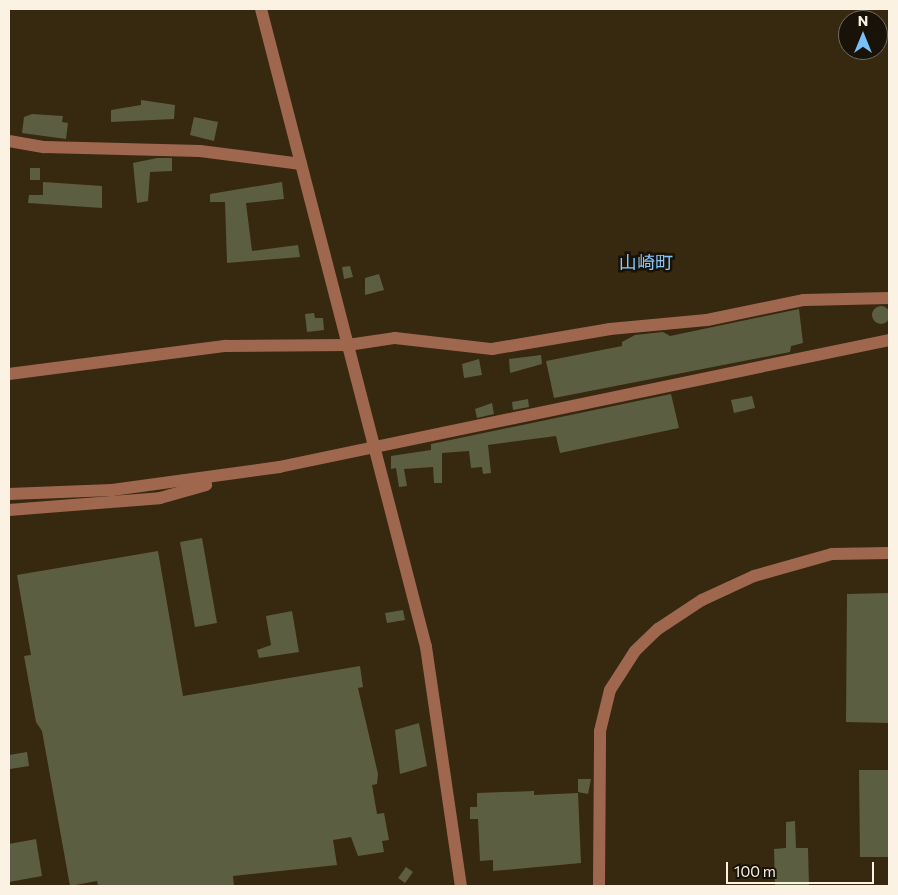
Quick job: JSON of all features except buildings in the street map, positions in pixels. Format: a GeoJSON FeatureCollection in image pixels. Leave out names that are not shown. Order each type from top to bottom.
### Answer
{"type":"FeatureCollection","features":[{"type":"Feature","properties":{"kind":"street"},"geometry":{"type":"LineString","coordinates":[[260,9],[426,647],[462,886]]}},
{"type":"Feature","properties":{"kind":"street"},"geometry":{"type":"LineString","coordinates":[[9,141],[44,147],[200,152],[301,164]]}},
{"type":"Feature","properties":{"kind":"street"},"geometry":{"type":"LineString","coordinates":[[9,374],[226,346],[348,345],[395,338],[492,349],[610,329],[707,320],[804,300],[889,298]]}},
{"type":"Feature","properties":{"kind":"street"},"geometry":{"type":"LineString","coordinates":[[9,510],[160,498],[265,469],[374,445],[889,340]]}},
{"type":"Feature","properties":{"kind":"street"},"geometry":{"type":"LineString","coordinates":[[9,494],[112,490],[265,469]]}},
{"type":"Feature","properties":{"kind":"street"},"geometry":{"type":"LineString","coordinates":[[599,886],[601,724],[610,690],[635,651],[658,628],[702,600],[754,576],[832,554],[889,554]]}},
{"type":"Feature","properties":{"kind":"district","name":"山崎町"},"geometry":{"type":"Point","coordinates":[646,262]}}]}
